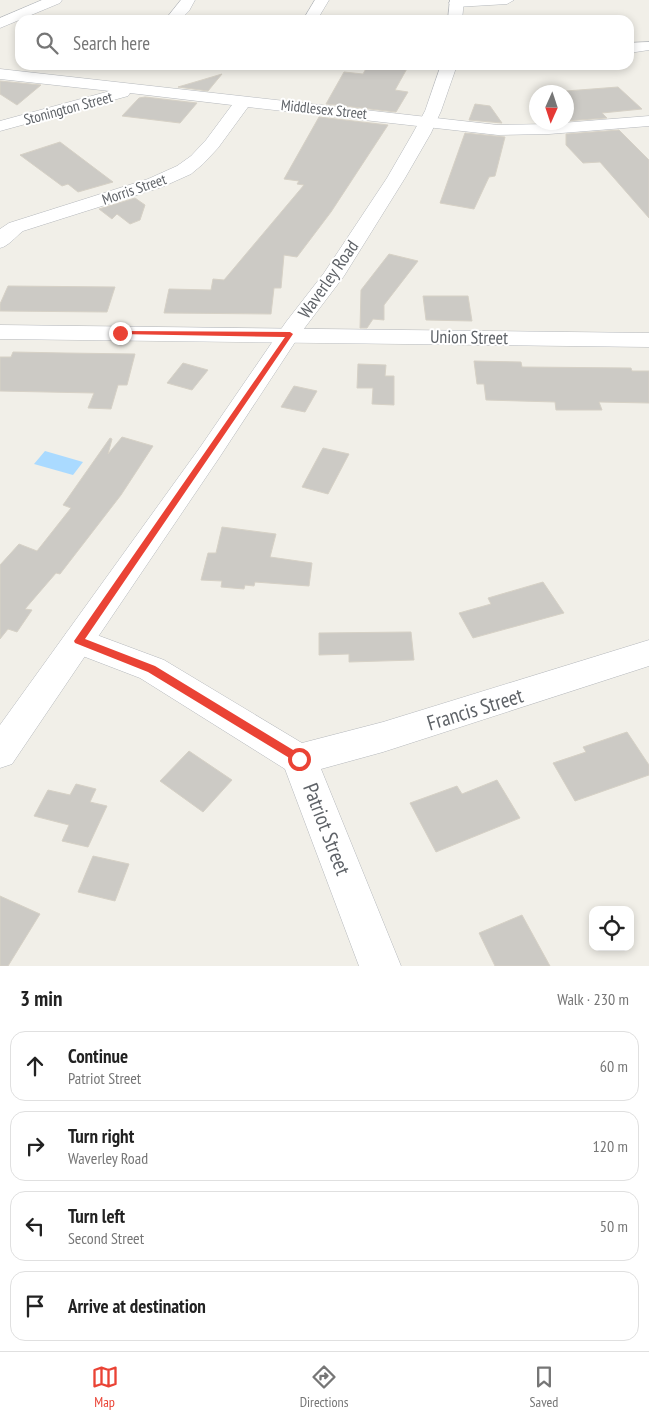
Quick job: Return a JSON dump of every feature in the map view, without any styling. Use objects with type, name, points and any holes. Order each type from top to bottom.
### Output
[{"type":"street","points":[[17,15],[55,0]]},
{"type":"street","points":[[177,15],[184,8],[188,0]]},
{"type":"street","points":[[313,15],[322,0]]},
{"type":"street","points":[[455,15],[456,1],[506,0]]},
{"type":"street","points":[[0,24],[15,16]]},
{"type":"street","points":[[634,48],[649,46]]},
{"type":"street","name":"Waverley Road","points":[[0,753],[290,334],[338,269],[396,178],[428,121],[447,70]]},
{"type":"street","points":[[107,86],[120,72]]},
{"type":"street","name":"Middlesex Street","points":[[0,74],[514,130],[571,128],[649,121]]},
{"type":"street","name":"Stonington Street","points":[[0,126],[135,89]]},
{"type":"street","name":"Morris Street","points":[[0,242],[6,234],[16,227],[155,184],[184,170],[197,160],[212,144],[244,101]]},
{"type":"street","name":"Union Street","points":[[0,332],[290,334],[649,340]]},
{"type":"street","points":[[78,641],[152,669],[299,759]]},
{"type":"street","name":"Francis Street","points":[[299,759],[383,737],[649,653]]},
{"type":"street","name":"Patriot Street","points":[[299,759],[380,966]]},
{"type":"water","points":[[45,451],[83,462],[73,475],[34,464]]},
{"type":"building","points":[[365,70],[406,70],[395,90],[408,92],[396,112],[326,104],[344,72],[363,74]]},
{"type":"building","points":[[222,74],[208,91],[178,87]]},
{"type":"building","points":[[0,81],[41,85],[17,105],[0,94]]},
{"type":"building","points":[[618,87],[642,109],[602,113],[607,118],[574,120],[574,90]]},
{"type":"building","points":[[145,97],[197,103],[180,123],[122,116],[139,98]]},
{"type":"building","points":[[475,104],[490,106],[502,123],[469,120]]},
{"type":"building","points":[[319,117],[388,125],[331,212],[297,257],[284,255],[281,288],[274,288],[271,314],[164,313],[169,289],[211,290],[213,279],[224,280],[304,185],[297,184],[299,181],[284,179]]},
{"type":"building","points":[[619,130],[649,160],[649,218],[600,162],[583,163],[566,145],[566,134]]},
{"type":"building","points":[[465,133],[505,137],[495,176],[489,177],[474,209],[440,203]]},
{"type":"building","points":[[60,142],[113,182],[78,192],[68,184],[62,186],[20,155]]},
{"type":"building","points":[[135,198],[145,205],[140,220],[130,224],[117,214],[112,219],[99,209]]},
{"type":"building","points":[[389,254],[418,261],[384,305],[384,320],[373,319],[367,328],[360,328],[361,290]]},
{"type":"building","points":[[8,286],[115,287],[107,312],[0,311],[0,304]]},
{"type":"building","points":[[423,296],[468,296],[472,321],[426,320]]},
{"type":"building","points":[[13,352],[135,354],[127,385],[118,385],[111,409],[88,408],[94,393],[0,391],[0,357],[11,357]]},
{"type":"building","points":[[474,361],[521,362],[522,367],[631,368],[632,371],[649,371],[649,403],[599,402],[602,410],[556,410],[555,402],[486,400],[484,384],[477,384]]},
{"type":"building","points":[[183,363],[208,370],[192,390],[167,383]]},
{"type":"building","points":[[358,364],[386,365],[385,376],[394,376],[394,405],[372,404],[373,388],[357,388]]},
{"type":"building","points":[[294,386],[317,391],[305,412],[281,407]]},
{"type":"building","points":[[122,437],[153,446],[121,495],[60,574],[56,573],[25,609],[32,610],[17,632],[8,629],[0,639],[0,565],[19,544],[37,551],[71,508],[63,505],[110,438],[112,439],[108,454]]},
{"type":"building","points":[[323,448],[349,454],[328,494],[302,487]]},
{"type":"building","points":[[222,527],[276,534],[270,557],[312,563],[309,586],[255,582],[254,586],[245,585],[244,589],[221,587],[222,581],[201,580],[208,553],[216,553]]},
{"type":"building","points":[[543,582],[564,613],[473,638],[459,613],[491,604],[488,598]]},
{"type":"building","points":[[411,632],[414,660],[349,662],[349,654],[319,655],[319,633]]},
{"type":"building","points":[[627,732],[649,765],[649,775],[575,801],[553,763],[586,752],[583,747]]},
{"type":"building","points":[[189,751],[232,780],[203,812],[160,781]]},
{"type":"building","points":[[497,780],[520,818],[436,852],[410,803],[457,786],[462,794]]},
{"type":"building","points":[[76,784],[96,789],[90,802],[107,806],[88,847],[62,841],[69,825],[34,816],[48,790],[70,795]]},
{"type":"building","points":[[93,856],[129,864],[115,901],[78,892]]},
{"type":"building","points":[[0,896],[40,914],[8,966],[0,966]]},
{"type":"building","points":[[522,915],[550,966],[495,966],[479,933]]},
{"type":"route","points":[[120,333],[290,334],[78,641],[152,669],[299,759]]}]
